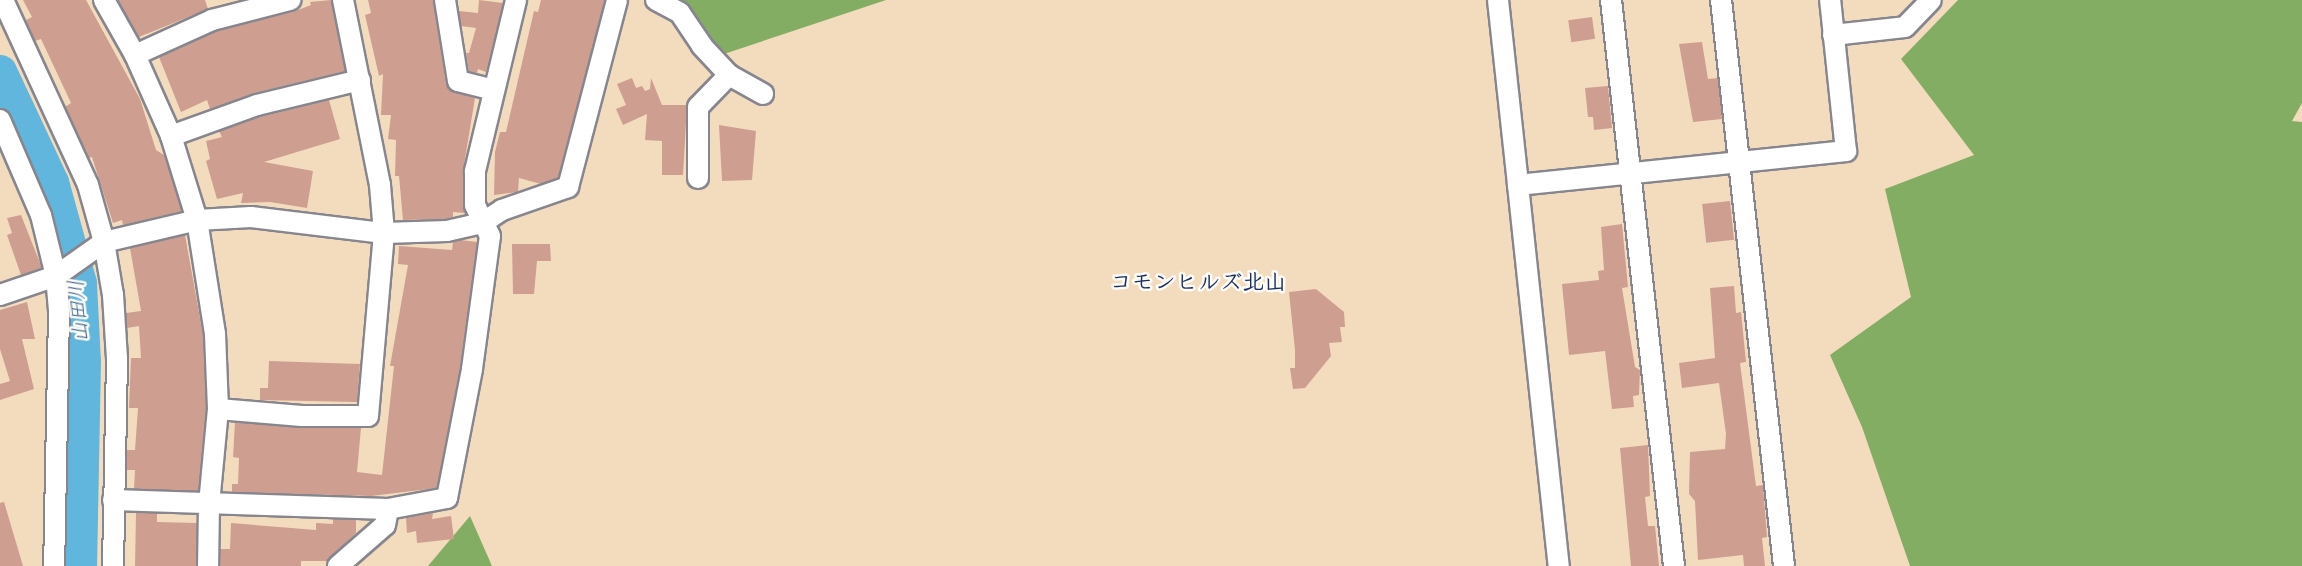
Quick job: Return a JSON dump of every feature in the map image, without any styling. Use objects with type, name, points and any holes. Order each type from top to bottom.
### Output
[{"type":"street","points":[[3,0],[88,185],[99,246],[113,295],[117,358],[113,566]]},
{"type":"street","points":[[104,0],[135,55],[171,135],[197,220],[214,334],[218,410],[209,505],[208,566]]},
{"type":"street","points":[[135,55],[212,20],[290,0]]},
{"type":"street","points":[[218,410],[302,416],[368,416],[384,233],[380,186],[344,0]]},
{"type":"street","points":[[445,0],[458,81],[495,90]]},
{"type":"street","points":[[113,500],[209,505],[388,509],[447,498],[472,369],[490,236],[482,223],[476,205],[475,171],[516,0]]},
{"type":"street","points":[[0,295],[61,272],[99,246],[197,220],[251,217],[384,233],[447,231],[482,223],[502,210],[568,187],[617,0]]},
{"type":"street","points":[[656,0],[680,12],[702,46],[729,75],[763,94]]},
{"type":"street","points":[[1498,0],[1559,566]]},
{"type":"street","points":[[1611,0],[1674,566]]},
{"type":"street","points":[[1721,0],[1784,566]]},
{"type":"street","points":[[1518,185],[1846,151],[1830,0]]},
{"type":"street","points":[[1833,35],[1905,27],[1931,0]]},
{"type":"street","points":[[698,178],[698,107],[729,75]]},
{"type":"street","points":[[171,135],[257,105],[360,80]]},
{"type":"street","points":[[0,120],[41,215],[61,272],[54,566]]},
{"type":"street","points":[[338,566],[385,525],[388,509]]},
{"type":"green space","points":[[681,0],[886,0],[724,54]]},
{"type":"green space","points":[[1958,0],[2302,0],[2302,103],[2292,121],[2302,122],[2302,566],[1910,566],[1862,427],[1830,355],[1911,297],[1885,189],[1974,155],[1901,59]]},
{"type":"green space","points":[[470,516],[492,566],[428,566]]},
{"type":"building","points":[[23,0],[86,0],[140,99],[156,150],[164,155],[182,211],[123,225],[122,220],[113,223],[92,157],[89,158],[65,107],[71,103],[41,39],[35,41],[26,20],[32,17]]},
{"type":"building","points":[[118,0],[205,0],[208,9],[139,37]]},
{"type":"building","points":[[331,0],[345,71],[254,93],[210,109],[207,100],[181,112],[159,57],[216,31],[293,12],[311,5],[310,2]]},
{"type":"building","points":[[368,0],[433,0],[446,84],[454,92],[475,98],[463,171],[465,213],[453,212],[453,217],[445,219],[403,220],[399,176],[395,176],[396,140],[388,139],[391,115],[381,115],[383,74],[379,76],[365,15],[371,13]]},
{"type":"building","points":[[479,0],[503,3],[486,72],[478,69],[477,73],[469,71],[466,53],[469,53],[476,28],[461,26],[459,11],[478,13]]},
{"type":"building","points":[[541,0],[605,0],[558,178],[541,184],[519,178],[518,192],[494,195],[495,152],[500,132],[506,132],[534,11],[538,12]]},
{"type":"building","points":[[1592,17],[1595,39],[1571,42],[1568,20]]},
{"type":"building","points":[[1702,42],[1708,79],[1718,78],[1722,119],[1693,122],[1679,44]]},
{"type":"building","points":[[632,78],[636,88],[642,86],[645,91],[650,89],[651,78],[662,105],[687,105],[683,175],[662,175],[662,141],[645,140],[647,114],[623,125],[616,109],[626,105],[617,84]]},
{"type":"building","points":[[1608,86],[1612,128],[1594,130],[1593,117],[1588,117],[1585,88]]},
{"type":"building","points":[[329,100],[340,139],[264,162],[313,171],[307,208],[270,202],[241,203],[243,193],[217,199],[206,161],[210,159],[206,141],[222,137],[219,131],[260,117]]},
{"type":"building","points":[[719,125],[756,131],[752,180],[722,181]]},
{"type":"building","points":[[1730,201],[1734,240],[1706,243],[1702,204]]},
{"type":"building","points":[[21,215],[42,268],[21,275],[7,235],[12,233],[7,218]]},
{"type":"building","points":[[1622,224],[1628,287],[1622,288],[1635,367],[1640,370],[1639,395],[1633,396],[1634,407],[1612,409],[1605,351],[1569,355],[1562,284],[1599,280],[1598,271],[1604,270],[1601,227]]},
{"type":"building","points":[[185,235],[203,335],[206,409],[198,491],[134,489],[135,470],[127,470],[127,450],[135,450],[138,408],[129,408],[131,358],[141,358],[139,326],[127,328],[126,313],[141,311],[130,248]]},
{"type":"building","points":[[461,240],[477,242],[460,367],[437,488],[371,496],[232,492],[232,484],[238,484],[239,458],[233,457],[235,422],[361,428],[357,472],[382,475],[394,366],[390,366],[408,265],[398,264],[399,246],[452,250],[453,242]]},
{"type":"building","points":[[512,244],[550,244],[551,261],[537,261],[534,294],[513,294]]},
{"type":"building","points":[[1734,286],[1736,313],[1741,312],[1746,362],[1740,363],[1756,486],[1763,485],[1767,537],[1762,538],[1765,566],[1744,566],[1743,555],[1698,560],[1695,501],[1689,494],[1690,452],[1725,449],[1726,434],[1719,383],[1682,388],[1679,363],[1715,358],[1710,288]]},
{"type":"building","points":[[1316,289],[1344,312],[1345,327],[1340,327],[1342,342],[1329,343],[1331,356],[1305,388],[1293,389],[1290,368],[1295,368],[1295,350],[1289,292]]},
{"type":"building","points":[[27,302],[35,339],[22,339],[34,389],[0,400],[0,384],[10,381],[0,349],[0,310]]},
{"type":"building","points":[[269,361],[360,364],[357,402],[260,400],[260,388],[268,388]]},
{"type":"building","points":[[1648,445],[1650,496],[1645,497],[1648,526],[1655,526],[1659,566],[1631,566],[1620,448]]},
{"type":"building","points":[[4,502],[23,566],[0,566],[0,503]]},
{"type":"building","points":[[136,513],[157,513],[157,522],[197,523],[196,566],[135,566]]},
{"type":"building","points":[[433,513],[432,519],[451,516],[454,539],[417,543],[416,531],[407,533],[406,518]]},
{"type":"building","points":[[333,519],[356,520],[356,533],[327,561],[301,561],[301,566],[220,566],[220,549],[230,549],[231,523],[316,530],[316,523],[333,524]]},
{"type":"waterway","name":"山田川","points":[[0,71],[52,182],[80,283],[84,361],[80,566]]},
{"type":"district","name":"コモンヒルズ北山","points":[[1198,284]]}]
